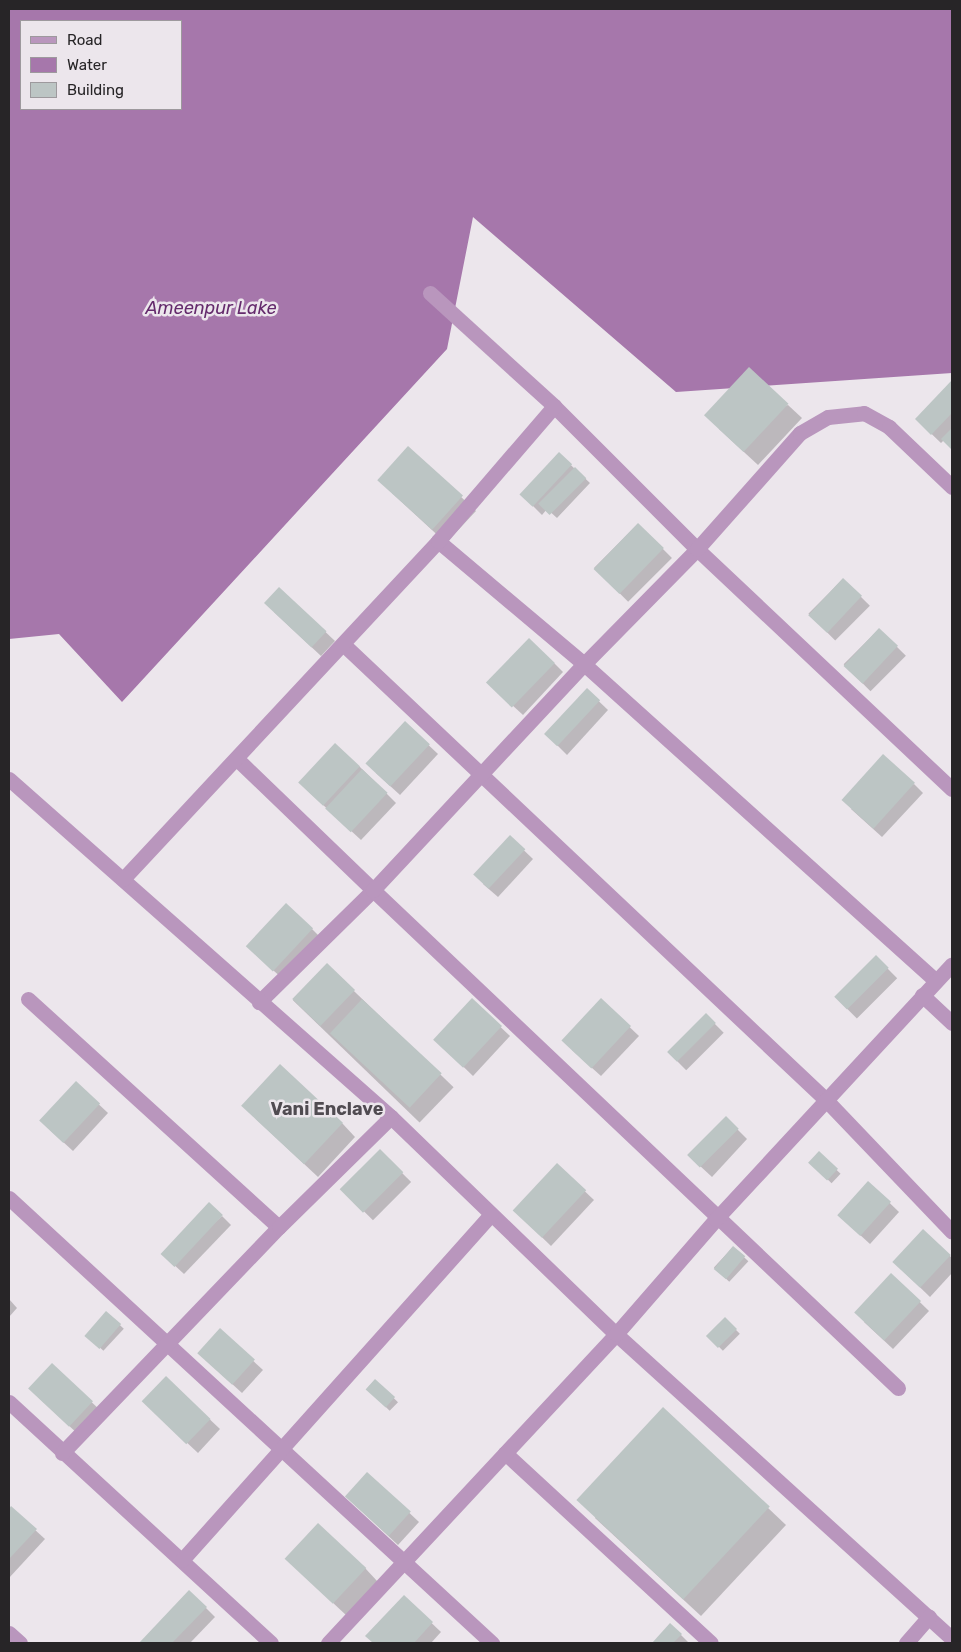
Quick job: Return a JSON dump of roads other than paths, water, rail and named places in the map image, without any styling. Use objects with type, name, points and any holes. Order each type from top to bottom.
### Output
[{"type":"street","points":[[430,293],[554,406],[697,549],[952,790]]},
{"type":"street","points":[[123,879],[237,759],[438,541],[554,406]]},
{"type":"street","points":[[259,1002],[373,890],[584,664],[697,549],[800,433],[828,417],[864,413],[889,427],[952,487]]},
{"type":"street","points":[[438,541],[584,664],[935,980]]},
{"type":"street","points":[[343,644],[826,1100],[952,1232]]},
{"type":"street","points":[[237,759],[716,1219],[898,1388]]},
{"type":"street","points":[[9,779],[391,1117],[616,1334],[952,1639]]},
{"type":"street","points":[[328,1643],[616,1334],[716,1219],[935,980],[952,964]]},
{"type":"street","points":[[922,995],[952,1023]]},
{"type":"street","points":[[28,999],[279,1227]]},
{"type":"street","points":[[62,1453],[279,1227],[391,1117]]},
{"type":"street","points":[[9,1198],[492,1643]]},
{"type":"street","points":[[182,1560],[491,1215]]},
{"type":"street","points":[[9,1402],[62,1453],[182,1560],[271,1643]]},
{"type":"street","points":[[505,1453],[711,1643]]},
{"type":"street","points":[[906,1643],[929,1617]]},
{"type":"street","points":[[9,1632],[20,1643]]},
{"type":"water","name":"Ameenpur Lake","points":[[9,9],[952,9],[952,373],[676,392],[473,217],[447,349],[122,702],[59,634],[9,639]]},
{"type":"district","name":"Vani Enclave","points":[[327,1109]]}]
